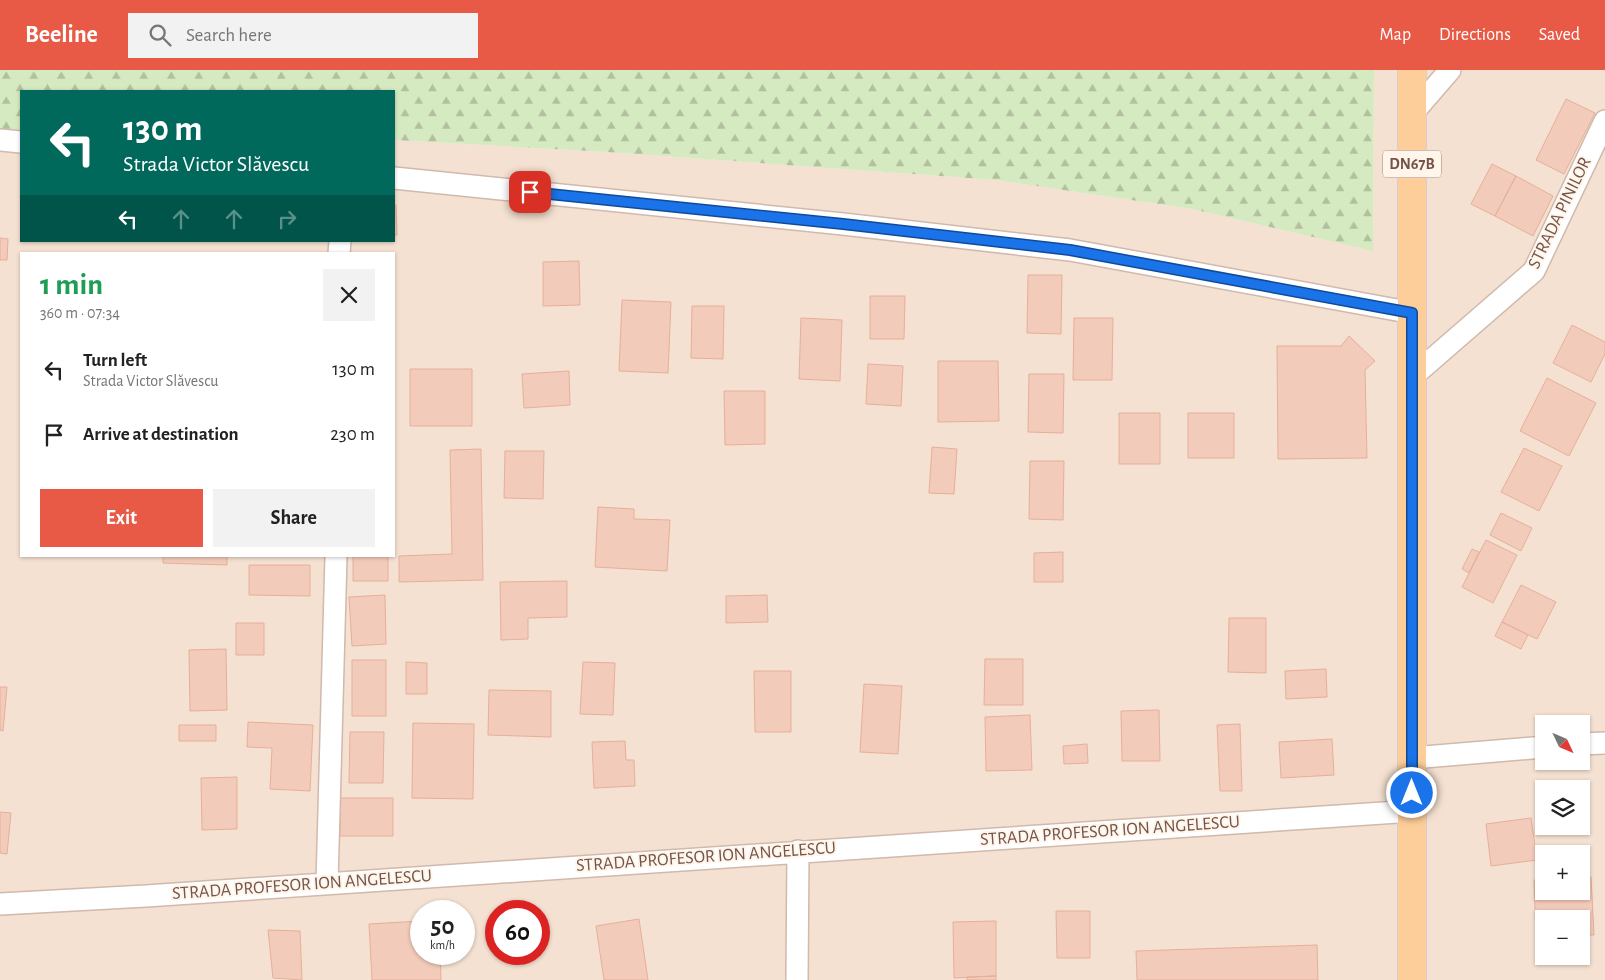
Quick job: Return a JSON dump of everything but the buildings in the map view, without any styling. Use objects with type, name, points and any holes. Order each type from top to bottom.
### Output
[{"type":"main road","name":"DN67B","points":[[1412,70],[1412,980]]},
{"type":"street","points":[[1412,114],[1450,70]]},
{"type":"street","name":"STRADA PINILOR","points":[[1413,376],[1534,271],[1605,121]]},
{"type":"street","points":[[0,140],[20,142]]},
{"type":"street","points":[[395,178],[843,224],[1070,250],[1412,313]]},
{"type":"street","points":[[327,883],[336,557]]},
{"type":"street","points":[[1590,744],[1605,743]]},
{"type":"street","points":[[1412,758],[1535,748]]},
{"type":"street","name":"STRADA PROFESOR ION ANGELESCU","points":[[0,904],[1413,811]]},
{"type":"street","points":[[797,980],[798,851]]},
{"type":"shaded area","points":[[1374,70],[1605,70],[1605,980],[0,980],[0,133],[20,132],[20,242],[395,242],[395,140],[607,152],[996,180],[1192,209],[1373,251]]},
{"type":"green space","points":[[0,70],[1374,70],[1373,251],[1192,209],[996,180],[607,152],[395,140],[395,90],[20,90],[20,132],[0,133]]},
{"type":"route","points":[[530,192],[843,224],[1070,250],[1412,313],[1412,793]]}]
